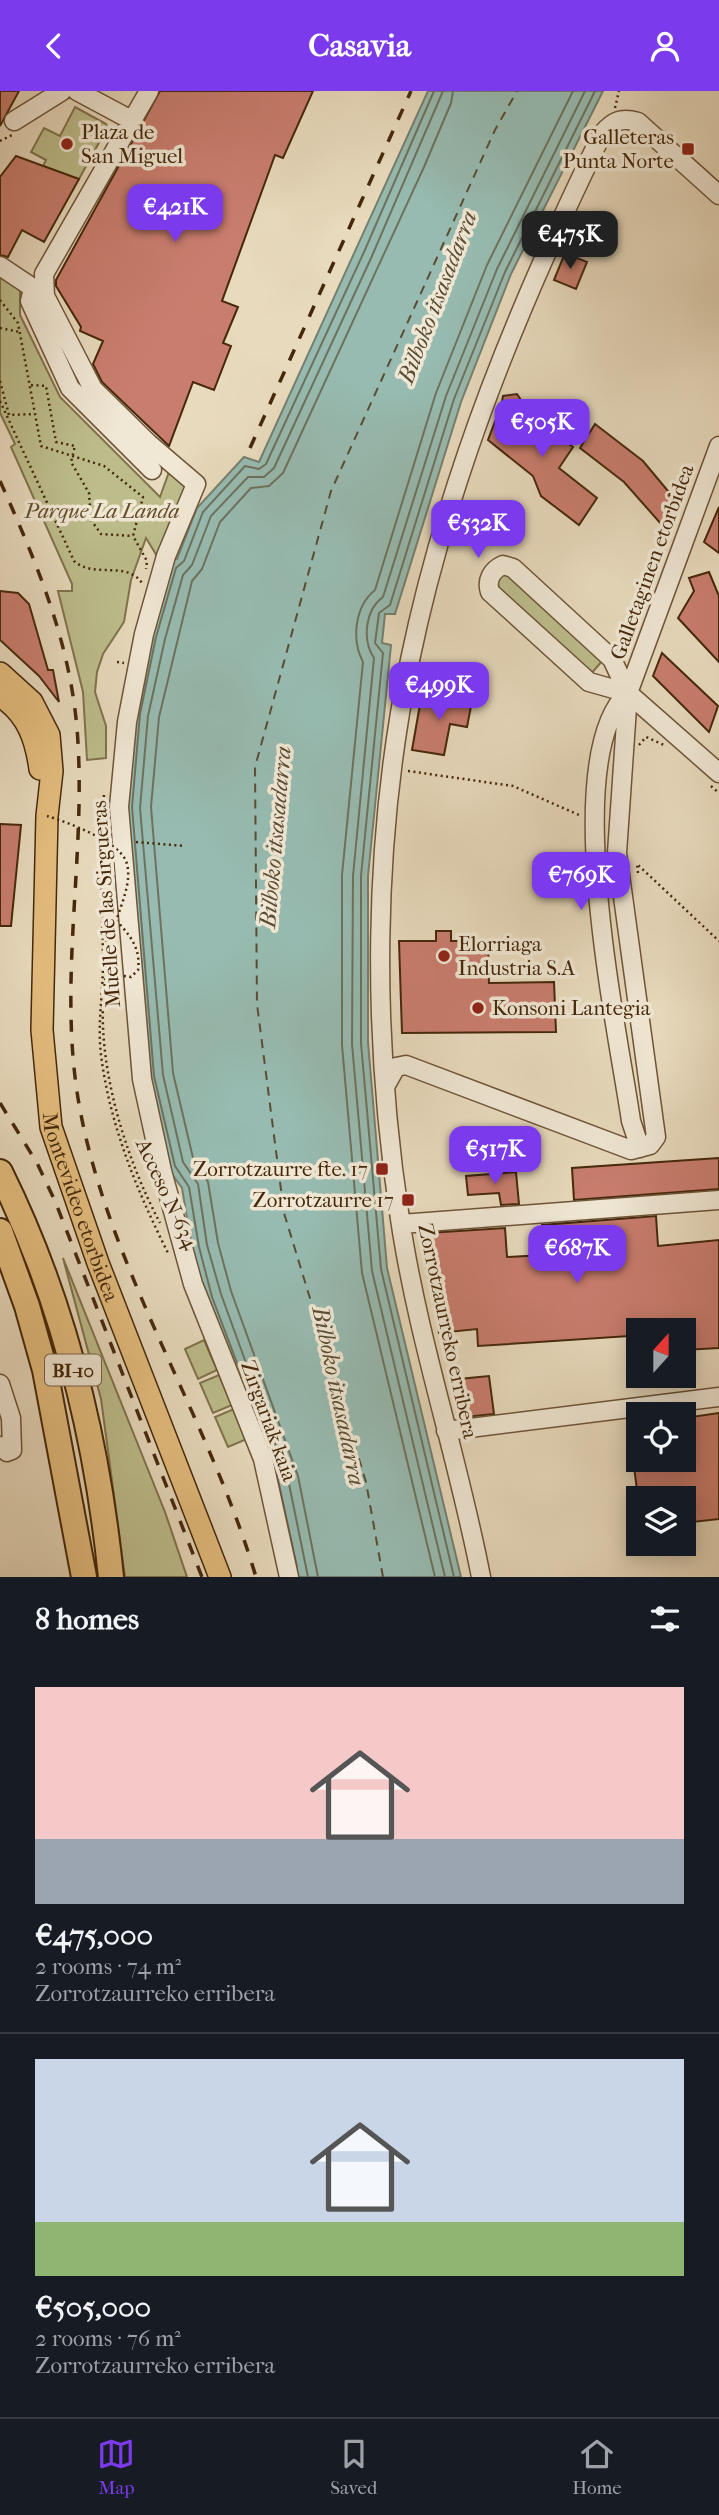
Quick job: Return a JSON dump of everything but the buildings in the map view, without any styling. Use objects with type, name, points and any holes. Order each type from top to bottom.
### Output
[{"type":"highway","name":"BI-10","points":[[0,1172],[25,1222],[71,1364],[89,1438],[111,1577]]},
{"type":"highway","name":"BI-10","points":[[0,1231],[27,1306],[45,1370],[84,1577]]},
{"type":"main road","name":"Montevideo etorbidea","points":[[0,673],[32,702],[49,735],[52,771],[47,816],[42,1030],[51,1128],[98,1263],[220,1577]]},
{"type":"main road","name":"Montevideo etorbidea","points":[[0,696],[23,716],[34,737],[47,816]]},
{"type":"street","points":[[15,125],[62,91]]},
{"type":"street","points":[[77,91],[133,121]]},
{"type":"street","points":[[149,91],[44,274],[39,293],[30,301],[70,388],[152,470]]},
{"type":"street","name":"Zorrotzaurreko erribera","points":[[481,1577],[401,1224],[386,1085],[382,867],[409,662],[421,611],[476,425],[526,296],[602,134],[612,122],[620,119],[638,122],[719,195]]},
{"type":"street","points":[[0,266],[39,293]]},
{"type":"street","name":"Muelle de las Sirgueras","points":[[39,293],[93,389],[148,443],[196,484],[166,556],[144,634],[127,722],[119,807],[142,1079],[162,1171],[193,1285]]},
{"type":"street","name":"Galletaginen etorbidea","points":[[628,693],[614,706],[605,733],[592,820],[601,923],[631,1121],[640,1148],[650,1145],[656,1137],[657,1128],[639,1019],[618,853],[628,693],[719,446]]},
{"type":"street","points":[[628,693],[589,683],[490,592],[490,578],[495,569],[503,565],[513,568],[611,659],[628,693],[715,779]]},
{"type":"street","points":[[384,1051],[401,1066],[415,1067],[631,1150],[640,1148]]},
{"type":"street","points":[[386,1085],[392,1072],[401,1066]]},
{"type":"street","points":[[401,1224],[719,1200]]},
{"type":"street","name":"Zirgariak kaia","points":[[193,1285],[263,1459],[289,1577]]},
{"type":"street","points":[[0,1384],[11,1418],[12,1450],[7,1452],[0,1446]]},
{"type":"street","points":[[446,1431],[719,1397]]},
{"type":"path","points":[[0,136],[15,125]]},
{"type":"path","points":[[0,300],[18,323],[41,446],[104,466],[143,497],[134,536],[147,561],[144,578]]},
{"type":"path","points":[[5,307],[10,303]]},
{"type":"path","points":[[18,323],[23,321]]},
{"type":"path","points":[[0,328],[20,332]]},
{"type":"path","points":[[0,381],[9,415],[35,414]]},
{"type":"path","points":[[30,384],[46,386],[56,442],[75,446],[72,456],[73,469],[89,493],[91,520],[102,534],[134,536]]},
{"type":"path","points":[[0,401],[74,561],[92,570],[128,571],[135,574],[144,587]]},
{"type":"path","points":[[117,662],[124,664]]},
{"type":"path","points":[[639,746],[646,737],[652,737],[667,747]]},
{"type":"path","points":[[394,769],[513,786],[592,820]]},
{"type":"path","points":[[715,779],[719,793]]},
{"type":"path","name":"Acceso N-634","points":[[47,816],[98,837],[115,848],[126,861],[127,887],[117,920],[113,931],[108,946],[108,965],[116,975],[131,977],[138,969],[138,947],[127,932],[118,922],[109,912],[105,907],[107,970],[103,991],[114,1097],[127,1147],[170,1241]]},
{"type":"path","points":[[122,841],[185,846]]},
{"type":"path","points":[[632,862],[635,873],[637,864],[719,941]]},
{"type":"green space","name":"Plaza de San Miguel","points":[[75,107],[106,124],[107,128],[79,179],[43,166],[46,160],[31,152],[44,128],[60,136]]},
{"type":"green space","name":"Parque La Landa","points":[[0,276],[20,289],[20,315],[60,397],[160,497],[169,472],[192,484],[160,561],[146,538],[131,580],[124,622],[103,654],[97,672],[95,692],[106,726],[106,758],[87,760],[83,692],[58,591],[72,591],[72,584],[11,447],[15,444],[0,413]]},
{"type":"green space","points":[[505,572],[603,660],[590,675],[499,589],[497,577]]},
{"type":"green space","points":[[63,1258],[165,1512],[187,1577],[125,1577],[101,1399]]},
{"type":"green space","points":[[204,1340],[217,1370],[198,1379],[185,1349]]},
{"type":"green space","points":[[219,1375],[232,1405],[213,1413],[200,1383]]},
{"type":"green space","points":[[234,1409],[247,1439],[228,1447],[215,1417]]},
{"type":"water","name":"Bilboko itsasadarra","points":[[428,91],[603,91],[511,274],[461,402],[395,614],[385,614],[382,643],[391,645],[368,876],[368,1042],[387,1268],[461,1577],[292,1577],[206,1299],[192,1248],[182,1188],[168,1169],[147,1077],[125,807],[133,714],[172,558],[177,559],[197,508],[244,457],[259,462]]},
{"type":"ferry route","points":[[383,1577],[366,1482],[284,1213],[257,1004],[255,767],[331,491],[495,130],[517,91]]},
{"type":"railway","points":[[250,448],[411,91]]},
{"type":"railway","points":[[0,481],[28,544],[51,608],[69,674],[75,708],[79,788],[71,1014],[79,1104],[93,1165],[135,1284],[213,1459],[256,1577]]},
{"type":"railway","points":[[0,1103],[37,1163],[55,1201],[202,1577]]},
{"type":"place","name":"Plaza de San Miguel","points":[[67,144]]},
{"type":"place","name":"Galleteras Punta Norte","points":[[688,149]]},
{"type":"place","name":"Elorriaga Industria S.A","points":[[444,956]]},
{"type":"place","name":"Konsoni Lantegia","points":[[478,1008]]},
{"type":"place","name":"Zorrotzaurre fte. 17","points":[[382,1169]]},
{"type":"place","name":"Zorrotzaurre 17","points":[[408,1200]]}]
